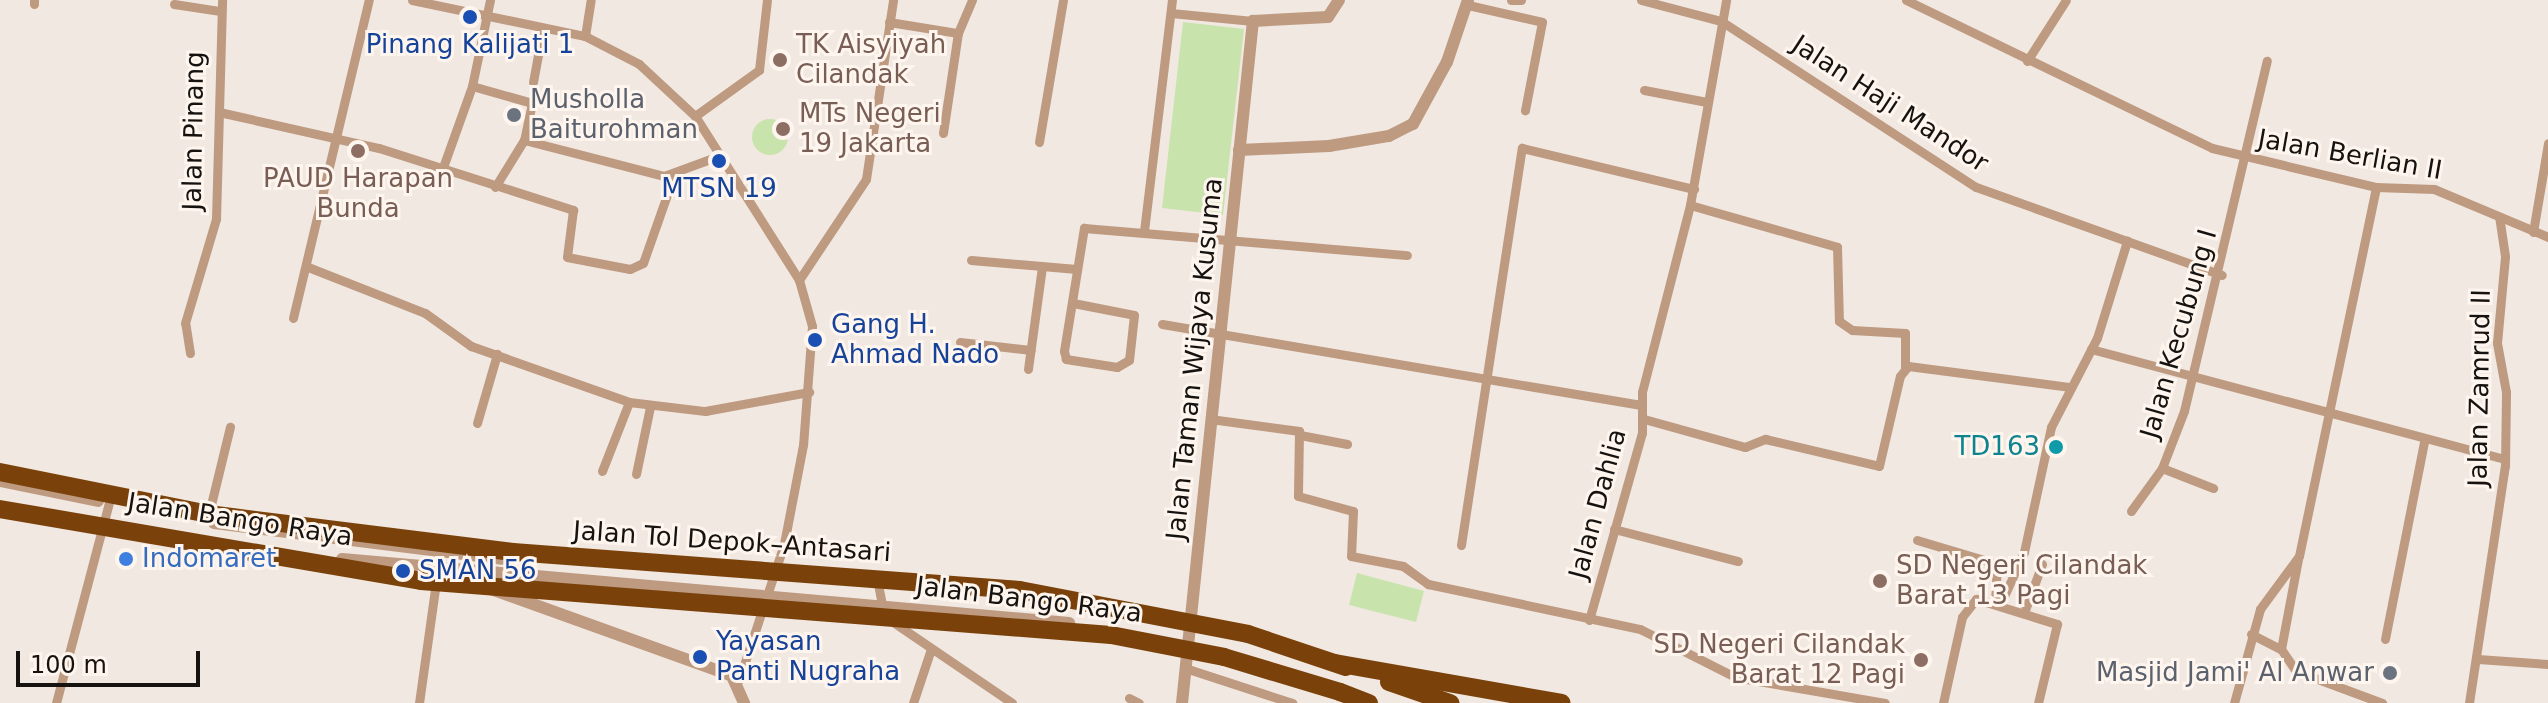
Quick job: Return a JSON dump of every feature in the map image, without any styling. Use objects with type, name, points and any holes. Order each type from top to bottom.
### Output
[{"type":"highway","name":"Jalan Tol Depok–Antasari","points":[[0,472],[255,520],[513,552],[1020,590],[1248,634],[1450,703]]},
{"type":"highway","points":[[0,509],[421,581],[1111,635],[1224,657],[1369,703]]},
{"type":"highway","points":[[1335,663],[1561,703]]},
{"type":"street","points":[[293,318],[308,267],[369,0]]},
{"type":"street","points":[[412,0],[585,36],[639,64],[695,116],[799,280],[812,326],[809,392],[775,577],[739,680],[744,703]]},
{"type":"street","points":[[442,170],[472,86],[490,0]]},
{"type":"street","points":[[585,36],[591,0]]},
{"type":"street","points":[[695,116],[759,70],[767,0]]},
{"type":"street","points":[[799,280],[866,179],[893,0]]},
{"type":"street","points":[[943,133],[958,33],[972,0]]},
{"type":"street","points":[[1039,142],[1063,0]]},
{"type":"street","points":[[1144,231],[1172,0]]},
{"type":"street","points":[[1171,13],[1253,21],[1328,17],[1339,0]]},
{"type":"street","points":[[1511,0],[1521,0]]},
{"type":"street","name":"Jalan Haji Mandor","points":[[1641,0],[1721,21],[1948,173],[2222,275]]},
{"type":"street","name":"Jalan Dahlia","points":[[1726,0],[1694,189],[1641,405],[1644,419],[1589,620],[1651,632],[1735,677],[1885,703]]},
{"type":"street","name":"Jalan Berlian II","points":[[1906,0],[2027,61],[2247,159],[2376,187],[2434,189],[2548,237]]},
{"type":"street","points":[[2027,61],[2066,0]]},
{"type":"street","points":[[1239,150],[1329,146],[1389,136],[1413,124],[1468,3],[1542,22],[1525,110]]},
{"type":"street","points":[[174,4],[221,6]]},
{"type":"street","name":"Jalan Pinang","points":[[190,353],[185,323],[216,219],[221,6]]},
{"type":"street","name":"Jalan Taman Wijaya Kusuma","points":[[1182,703],[1253,21]]},
{"type":"street","points":[[889,22],[958,33]]},
{"type":"street","points":[[533,82],[543,28]]},
{"type":"street","name":"Jalan Kecubung I","points":[[2131,511],[2162,468],[2195,373],[2222,275],[2267,61]]},
{"type":"street","points":[[472,86],[532,103],[524,140],[495,187]]},
{"type":"street","points":[[1644,90],[1707,102]]},
{"type":"street","points":[[219,112],[339,137],[575,212],[567,257],[630,269],[643,263],[674,175]]},
{"type":"street","points":[[524,140],[674,175],[721,155]]},
{"type":"street","points":[[2533,232],[2548,143]]},
{"type":"street","points":[[1461,545],[1491,376],[1522,148],[1694,189]]},
{"type":"street","points":[[2281,649],[2376,187]]},
{"type":"street","points":[[1644,419],[1745,447],[1761,439],[1801,445],[1818,456],[1882,463],[1905,368],[1905,333],[1852,330],[1839,321],[1837,247],[1690,205]]},
{"type":"street","name":"Jalan Zamrud II","points":[[2469,703],[2478,659],[2501,458],[2499,216]]},
{"type":"street","points":[[1073,303],[1134,315],[1129,360],[1117,367],[1066,359],[1077,269],[1084,228],[1407,255]]},
{"type":"street","points":[[1998,602],[2024,552],[2051,427],[2091,349],[2127,241]]},
{"type":"street","points":[[971,260],[1077,269]]},
{"type":"street","points":[[308,267],[425,313],[471,346],[629,402],[650,407],[746,408],[809,392]]},
{"type":"street","points":[[1028,369],[1042,267]]},
{"type":"street","points":[[1162,324],[1491,376],[1641,405]]},
{"type":"street","points":[[960,342],[1031,350]]},
{"type":"street","points":[[2091,349],[2195,373],[2424,442],[2501,458]]},
{"type":"street","points":[[477,423],[497,354]]},
{"type":"street","points":[[1905,368],[2069,387]]},
{"type":"street","points":[[602,471],[629,402]]},
{"type":"street","points":[[636,474],[650,407]]},
{"type":"street","points":[[1210,419],[1347,444]]},
{"type":"street","points":[[208,522],[230,427]]},
{"type":"street","points":[[1300,435],[1298,496],[1353,511],[1351,556],[1403,566],[1428,584],[1589,620]]},
{"type":"street","points":[[2385,639],[2424,442]]},
{"type":"street","points":[[2162,468],[2213,488]]},
{"type":"street","name":"Jalan Bango Raya","points":[[0,481],[208,522],[440,553],[542,563],[878,584],[1189,624]]},
{"type":"street","name":"Jalan Bango Raya","points":[[0,500],[104,520],[439,571],[881,604],[1187,644]]},
{"type":"street","points":[[56,703],[109,503]]},
{"type":"street","points":[[1614,529],[1738,561]]},
{"type":"street","points":[[1917,540],[2000,566],[1998,602]]},
{"type":"street","points":[[419,703],[440,553]]},
{"type":"street","points":[[458,555],[496,594],[739,680]]},
{"type":"street","points":[[2234,703],[2251,634],[2271,588],[2299,556]]},
{"type":"street","points":[[532,608],[525,596],[529,580],[542,563]]},
{"type":"street","points":[[2025,610],[2042,564]]},
{"type":"street","points":[[878,584],[881,604],[930,652],[1012,703]]},
{"type":"street","points":[[1943,703],[1966,607],[1976,599],[2025,610],[2058,628],[2038,703]]},
{"type":"street","points":[[2251,634],[2281,649],[2296,671],[2382,703]]},
{"type":"street","points":[[913,703],[930,652]]},
{"type":"street","points":[[2478,659],[2548,664]]},
{"type":"street","points":[[1185,668],[1292,703]]},
{"type":"street","points":[[1129,698],[1139,703]]},
{"type":"green space","points":[[1183,22],[1244,29],[1223,215],[1162,208]]},
{"type":"green space","points":[[770,119],[783,124],[788,137],[783,150],[770,155],[757,150],[752,137],[757,124]]},
{"type":"green space","points":[[1357,573],[1424,591],[1416,622],[1349,605]]},
{"type":"place","name":"Pinang Kalijati 1","points":[[470,17]]},
{"type":"place","name":"TK Aisyiyah Cilandak","points":[[780,60]]},
{"type":"place","name":"Musholla Baiturohman","points":[[514,115]]},
{"type":"place","name":"MTs Negeri 19 Jakarta","points":[[783,129]]},
{"type":"place","name":"PAUD Harapan Bunda","points":[[358,151]]},
{"type":"place","name":"MTSN 19","points":[[719,161]]},
{"type":"place","name":"Gang H. Ahmad Nado","points":[[815,340]]},
{"type":"place","name":"TD163","points":[[2056,447]]},
{"type":"place","name":"Indomaret","points":[[126,559]]},
{"type":"place","name":"SMAN 56","points":[[403,571]]},
{"type":"place","name":"SD Negeri Cilandak Barat 13 Pagi","points":[[1880,581]]},
{"type":"place","name":"Yayasan Panti Nugraha","points":[[700,657]]},
{"type":"place","name":"SD Negeri Cilandak Barat 12 Pagi","points":[[1921,660]]},
{"type":"place","name":"Masjid Jami' Al Anwar","points":[[2390,673]]}]
